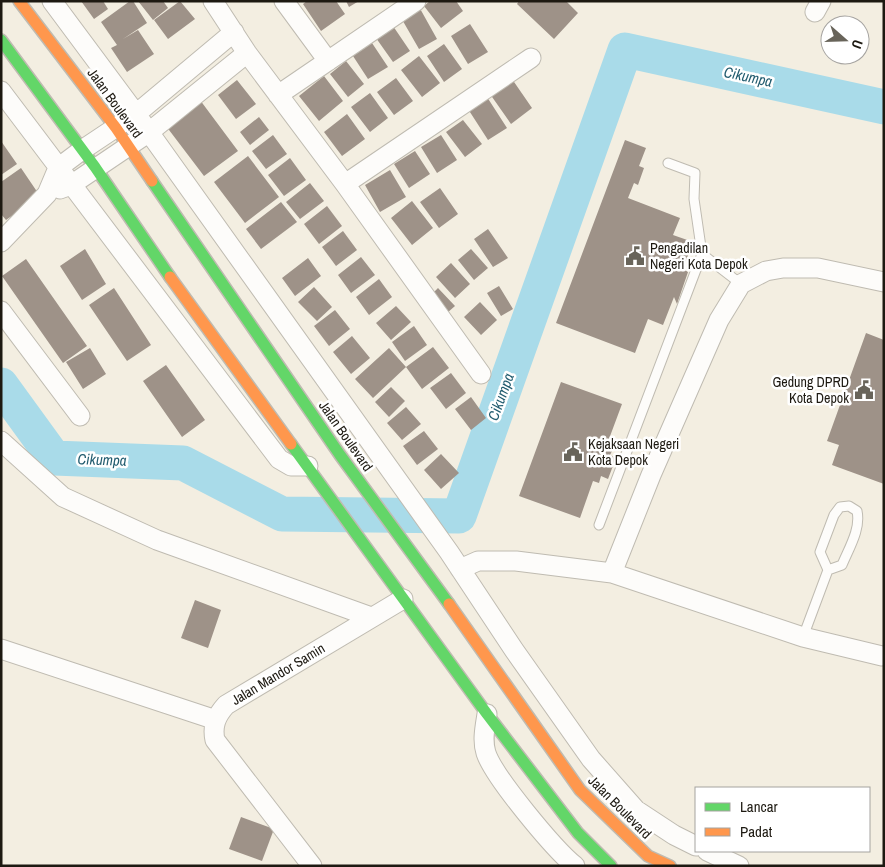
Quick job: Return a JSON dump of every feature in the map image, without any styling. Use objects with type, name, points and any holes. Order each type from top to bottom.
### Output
[{"type":"main road","name":"Jalan Boulevard","points":[[19,1],[116,128],[340,455],[438,588],[580,790],[648,856],[670,866]]},
{"type":"main road","points":[[1,40],[95,167],[149,248],[318,469],[403,599],[578,833],[611,866]]},
{"type":"main road","points":[[318,469],[340,455]]},
{"type":"street","points":[[52,1],[136,114],[460,569],[514,650],[591,759],[636,810],[674,835],[695,846]]},
{"type":"street","points":[[284,1],[328,61]]},
{"type":"street","points":[[278,95],[416,1]]},
{"type":"street","points":[[219,3],[247,53],[346,184],[481,374]]},
{"type":"street","points":[[1,242],[47,194],[58,168],[136,114],[234,32]]},
{"type":"street","points":[[47,194],[71,185],[148,133],[247,53]]},
{"type":"street","points":[[346,184],[531,58]]},
{"type":"street","points":[[182,75],[197,93]]},
{"type":"street","points":[[1,91],[279,459],[292,466],[318,469]]},
{"type":"street","points":[[612,573],[651,475],[715,328],[741,284],[766,270],[783,268],[818,268],[884,282]]},
{"type":"street","points":[[1,310],[80,416]]},
{"type":"street","points":[[1,441],[63,497],[158,540],[371,617]]},
{"type":"street","points":[[460,569],[478,561],[516,561],[612,573],[803,637],[883,654]]},
{"type":"street","name":"Jalan Mandor Samin","points":[[216,720],[226,705],[403,599]]},
{"type":"street","points":[[1,649],[216,720],[213,730],[215,740],[312,866]]},
{"type":"street","points":[[488,714],[484,730],[485,751],[493,768],[535,822],[575,866]]},
{"type":"street","points":[[709,852],[739,866]]},
{"type":"lane","points":[[599,525],[702,254],[694,199],[695,173],[668,163]]},
{"type":"lane","points":[[702,254],[741,284]]},
{"type":"lane","points":[[803,637],[828,570],[820,552],[834,515],[840,507],[849,506],[857,511],[859,521],[842,565],[828,570]]},
{"type":"building","points":[[81,1],[103,1],[108,9],[94,19]]},
{"type":"building","points":[[130,1],[133,1],[147,23],[123,39],[138,30],[154,54],[127,72],[111,48],[117,45],[101,22]]},
{"type":"building","points":[[138,1],[163,1],[168,8],[153,20]]},
{"type":"building","points":[[180,1],[195,19],[168,39],[154,20]]},
{"type":"building","points":[[307,1],[336,1],[345,14],[321,31],[303,4]]},
{"type":"building","points":[[346,1],[359,1],[349,7]]},
{"type":"building","points":[[430,1],[456,1],[463,11],[441,28],[424,6]]},
{"type":"building","points":[[519,1],[566,1],[578,13],[554,39],[517,4]]},
{"type":"building","points":[[418,5],[437,39],[419,49],[400,16]]},
{"type":"building","points":[[470,24],[488,52],[468,64],[451,36]]},
{"type":"building","points":[[393,26],[410,51],[393,62],[376,38]]},
{"type":"building","points":[[372,43],[388,67],[368,79],[353,56]]},
{"type":"building","points":[[444,44],[462,69],[444,82],[427,56]]},
{"type":"building","points":[[419,56],[440,83],[422,97],[401,70]]},
{"type":"building","points":[[346,61],[364,84],[348,97],[330,74]]},
{"type":"building","points":[[324,76],[343,101],[319,121],[299,96]]},
{"type":"building","points":[[396,78],[413,101],[394,115],[377,92]]},
{"type":"building","points":[[512,79],[532,108],[511,124],[490,94]]},
{"type":"building","points":[[237,80],[256,104],[236,119],[218,95]]},
{"type":"building","points":[[370,93],[388,118],[370,132],[351,107]]},
{"type":"building","points":[[487,97],[507,128],[488,140],[468,109]]},
{"type":"building","points":[[200,100],[238,151],[204,176],[166,126]]},
{"type":"building","points":[[347,114],[365,139],[342,156],[324,132]]},
{"type":"building","points":[[259,117],[269,130],[250,145],[240,132]]},
{"type":"building","points":[[463,120],[482,144],[465,157],[446,132]]},
{"type":"building","points":[[273,135],[287,154],[266,169],[252,151]]},
{"type":"building","points":[[441,135],[457,160],[437,173],[421,147]]},
{"type":"building","name":"Pengadilan Negeri Kota Depok","points":[[625,140],[646,148],[639,166],[644,168],[638,185],[634,183],[628,198],[680,218],[673,235],[693,242],[683,269],[688,272],[677,304],[674,297],[663,325],[648,319],[635,353],[556,323]]},
{"type":"building","points":[[1,141],[17,164],[1,175]]},
{"type":"building","points":[[415,151],[430,174],[409,188],[394,164]]},
{"type":"building","points":[[248,156],[279,197],[245,223],[214,182]]},
{"type":"building","points":[[290,158],[306,180],[284,196],[268,175]]},
{"type":"building","points":[[21,168],[40,196],[6,220],[1,214],[1,182]]},
{"type":"building","points":[[390,170],[406,197],[380,212],[365,185]]},
{"type":"building","points":[[310,183],[324,201],[300,219],[286,202]]},
{"type":"building","points":[[440,188],[458,214],[439,228],[420,202]]},
{"type":"building","points":[[412,201],[433,228],[412,245],[391,218]]},
{"type":"building","points":[[281,202],[297,222],[261,249],[246,229]]},
{"type":"building","points":[[327,206],[342,226],[319,244],[304,224]]},
{"type":"building","points":[[488,229],[508,258],[493,267],[474,239]]},
{"type":"building","points":[[343,231],[357,250],[336,266],[322,247]]},
{"type":"building","points":[[85,249],[106,284],[82,300],[60,266]]},
{"type":"building","points":[[471,249],[488,268],[474,280],[458,260]]},
{"type":"building","points":[[361,257],[375,275],[351,293],[338,275]]},
{"type":"building","points":[[308,258],[321,276],[295,296],[282,278]]},
{"type":"building","points":[[26,259],[87,346],[63,363],[2,276]]},
{"type":"building","points":[[451,263],[470,284],[455,298],[436,277]]},
{"type":"building","points":[[379,279],[392,297],[369,315],[356,297]]},
{"type":"building","points":[[499,286],[513,309],[501,316],[487,293]]},
{"type":"building","points":[[314,287],[332,307],[317,321],[298,302]]},
{"type":"building","points":[[114,288],[151,345],[127,361],[89,305]]},
{"type":"building","points":[[438,288],[455,306],[447,313],[431,295]]},
{"type":"building","points":[[480,302],[497,320],[481,335],[464,317]]},
{"type":"building","points":[[396,306],[411,322],[391,340],[376,323]]},
{"type":"building","points":[[335,310],[350,329],[329,346],[314,326]]},
{"type":"building","points":[[414,326],[427,345],[405,361],[392,342]]},
{"type":"building","name":"Gedung DPRD Kota Depok","points":[[866,333],[884,340],[884,484],[832,465],[839,445],[827,441]]},
{"type":"building","points":[[352,336],[370,358],[351,374],[333,352]]},
{"type":"building","points":[[433,347],[449,368],[422,389],[406,367]]},
{"type":"building","points":[[90,348],[106,374],[83,389],[66,362]]},
{"type":"building","points":[[389,348],[406,367],[373,398],[355,379]]},
{"type":"building","points":[[166,365],[205,420],[182,437],[143,381]]},
{"type":"building","points":[[451,373],[466,393],[446,409],[430,388]]},
{"type":"building","name":"Kejaksaan Negeri Kota Depok","points":[[561,382],[622,404],[606,447],[613,449],[610,455],[616,458],[608,479],[601,476],[599,483],[593,481],[580,518],[519,496]]},
{"type":"building","points":[[391,387],[405,401],[389,417],[375,402]]},
{"type":"building","points":[[471,397],[486,418],[471,430],[455,409]]},
{"type":"building","points":[[406,407],[421,424],[402,440],[387,423]]},
{"type":"building","points":[[424,431],[438,449],[417,465],[403,446]]},
{"type":"building","points":[[441,454],[459,473],[441,489],[424,470]]},
{"type":"building","points":[[195,600],[221,610],[208,648],[181,638]]},
{"type":"building","points":[[241,817],[274,829],[262,861],[229,849]]},
{"type":"waterway","name":"Cikumpa","points":[[1,385],[54,458],[183,463],[282,514],[459,516],[625,50],[884,107]]},
{"type":"traffic: fast","points":[[1,40],[95,167],[170,277]]},
{"type":"traffic: fast","points":[[152,181],[340,455],[449,604]]},
{"type":"traffic: fast","points":[[291,444],[487,714],[578,833],[611,866]]},
{"type":"traffic: slow","points":[[19,1],[116,128],[152,181]]},
{"type":"traffic: slow","points":[[170,277],[291,444]]},
{"type":"traffic: slow","points":[[449,604],[580,790],[648,856],[670,866]]},
{"type":"place","name":"Pengadilan Negeri Kota Depok","points":[[635,256]]},
{"type":"place","name":"Gedung DPRD Kota Depok","points":[[864,390]]},
{"type":"place","name":"Kejaksaan Negeri Kota Depok","points":[[573,452]]}]
